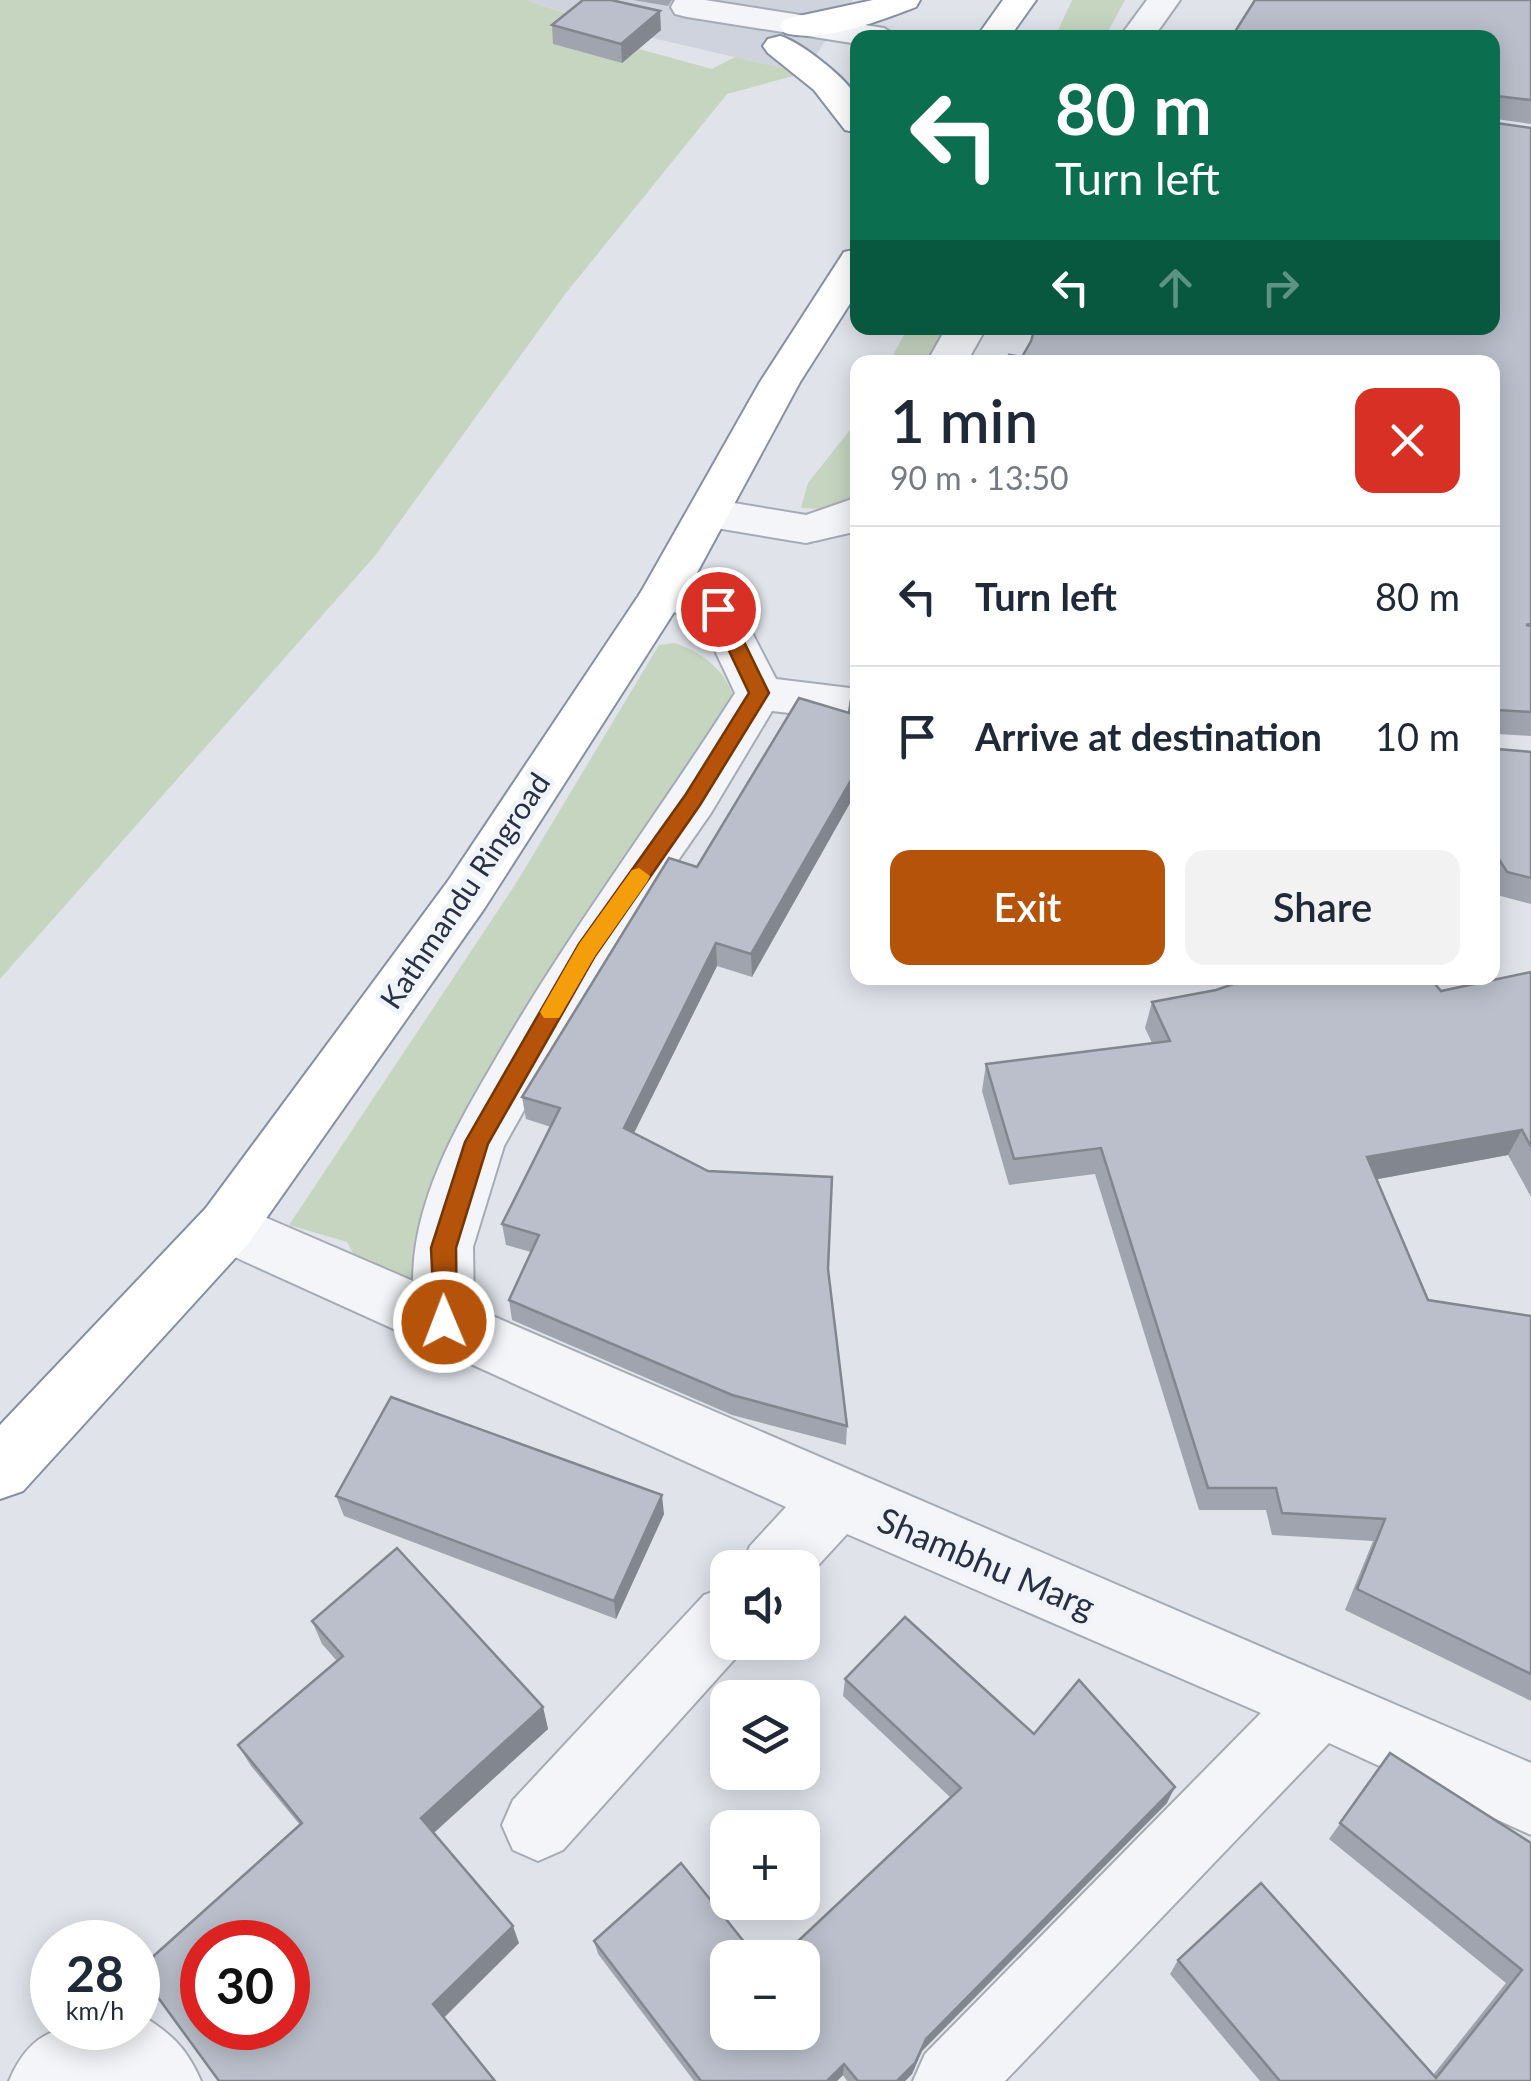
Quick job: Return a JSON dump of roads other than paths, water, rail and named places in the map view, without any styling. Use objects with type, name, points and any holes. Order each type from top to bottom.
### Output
[{"type":"highway","points":[[850,112],[788,36],[904,0]]},
{"type":"highway","points":[[998,30],[1020,0]]},
{"type":"highway","name":"Kathmandu Ringroad","points":[[0,1470],[227,1226],[466,896],[662,595],[780,382],[850,273]]},
{"type":"street","points":[[1140,30],[1164,0]]},
{"type":"street","points":[[677,16],[788,36],[850,56]]},
{"type":"street","points":[[788,36],[850,37]]},
{"type":"street","points":[[710,513],[758,525],[816,529],[842,524],[850,518]]},
{"type":"street","points":[[662,595],[718,609],[759,693]]},
{"type":"street","points":[[759,693],[850,703]]},
{"type":"street","points":[[444,1322],[444,1248],[476,1142],[587,950],[693,800],[759,693]]},
{"type":"street","name":"Shambhu Marg","points":[[227,1226],[836,1498],[1318,1703],[1531,1800]]},
{"type":"street","points":[[790,1550],[836,1498]]},
{"type":"street","points":[[538,1826],[710,1638]]},
{"type":"street","points":[[952,2081],[1318,1703]]},
{"type":"street","points":[[48,2081],[106,2037],[146,2062],[162,2081]]}]
